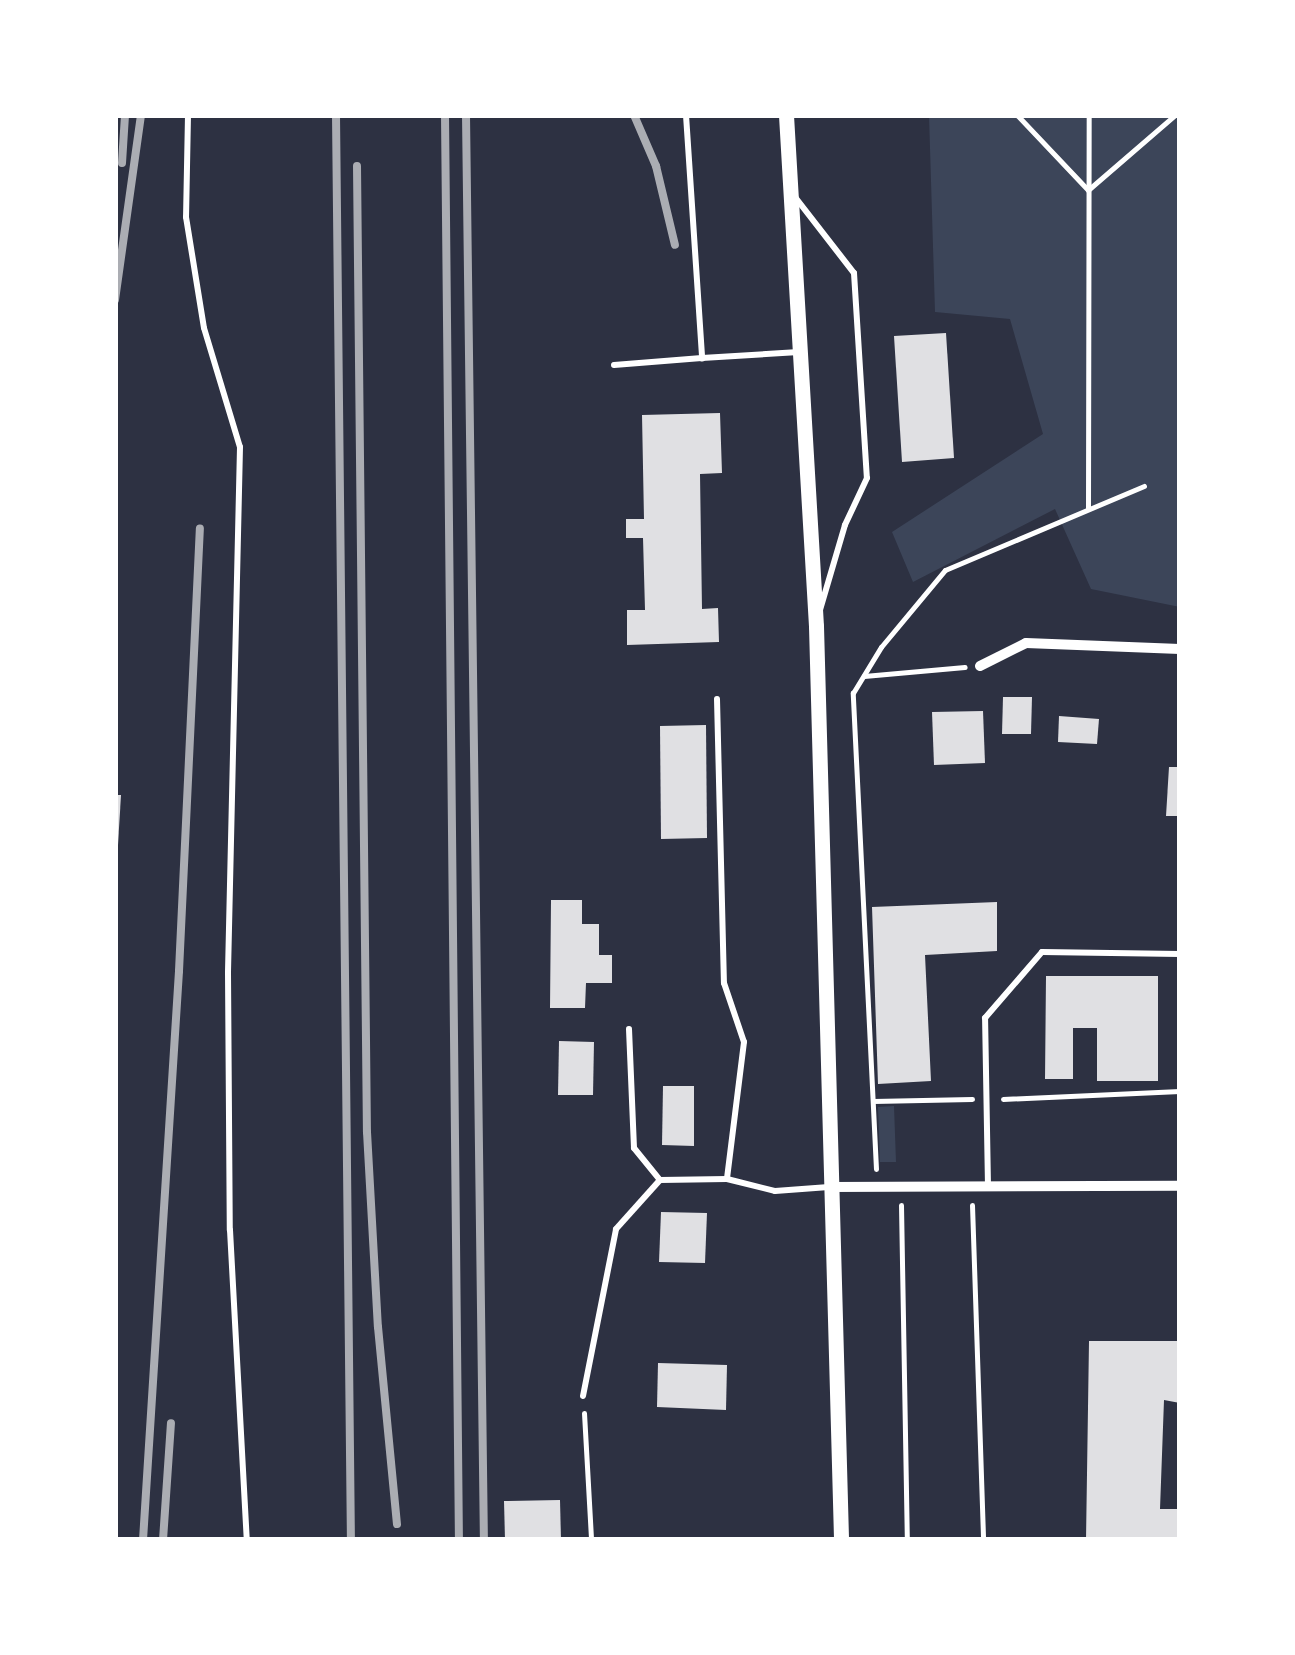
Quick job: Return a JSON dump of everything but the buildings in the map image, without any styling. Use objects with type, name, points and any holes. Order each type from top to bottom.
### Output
[{"type":"main road","points":[[786,115],[816,626],[842,1540]]},
{"type":"street","points":[[980,666],[1026,643],[1180,650]]},
{"type":"street","points":[[830,1187],[1180,1186]]},
{"type":"lane","points":[[188,115],[186,216],[204,328],[240,447],[228,973],[230,1190],[247,1540]]},
{"type":"lane","points":[[686,115],[702,358]]},
{"type":"lane","points":[[790,190],[854,273],[866,460],[867,478],[845,524],[816,626]]},
{"type":"lane","points":[[614,365],[800,352]]},
{"type":"lane","points":[[717,699],[724,983],[744,1042],[727,1179]]},
{"type":"lane","points":[[988,1186],[985,1018],[1042,952],[1180,954]]},
{"type":"lane","points":[[629,1029],[634,1148],[660,1180]]},
{"type":"lane","points":[[583,1396],[616,1229],[660,1180],[727,1179],[775,1191],[830,1187]]},
{"type":"path","points":[[1017,115],[1088,190]]},
{"type":"path","points":[[1088,115],[1088,509]]},
{"type":"path","points":[[1088,190],[1176,115]]},
{"type":"path","points":[[877,1187],[853,693],[945,570],[1144,486]]},
{"type":"path","points":[[864,676],[980,666]]},
{"type":"path","points":[[873,1102],[1180,1092]]},
{"type":"path","points":[[972,1186],[983,1540]]},
{"type":"path","points":[[901,1187],[908,1540]]},
{"type":"path","points":[[583,1396],[591,1540]]},
{"type":"shaded area","points":[[929,115],[1180,115],[1180,607],[1091,589],[1055,509],[913,582],[892,532],[1043,434],[1010,319],[935,312]]},
{"type":"shaded area","points":[[894,1106],[896,1162],[880,1162],[878,1107]]},
{"type":"railway","points":[[122,163],[125,115]]},
{"type":"railway","points":[[115,300],[141,115]]},
{"type":"railway","points":[[336,115],[351,1540]]},
{"type":"railway","points":[[445,115],[459,1540]]},
{"type":"railway","points":[[466,115],[484,1540]]},
{"type":"railway","points":[[634,115],[656,166],[675,245]]},
{"type":"railway","points":[[357,166],[367,1132],[378,1327],[397,1524]]},
{"type":"railway","points":[[143,1540],[179,971],[200,528]]},
{"type":"railway","points":[[163,1540],[171,1423]]}]
